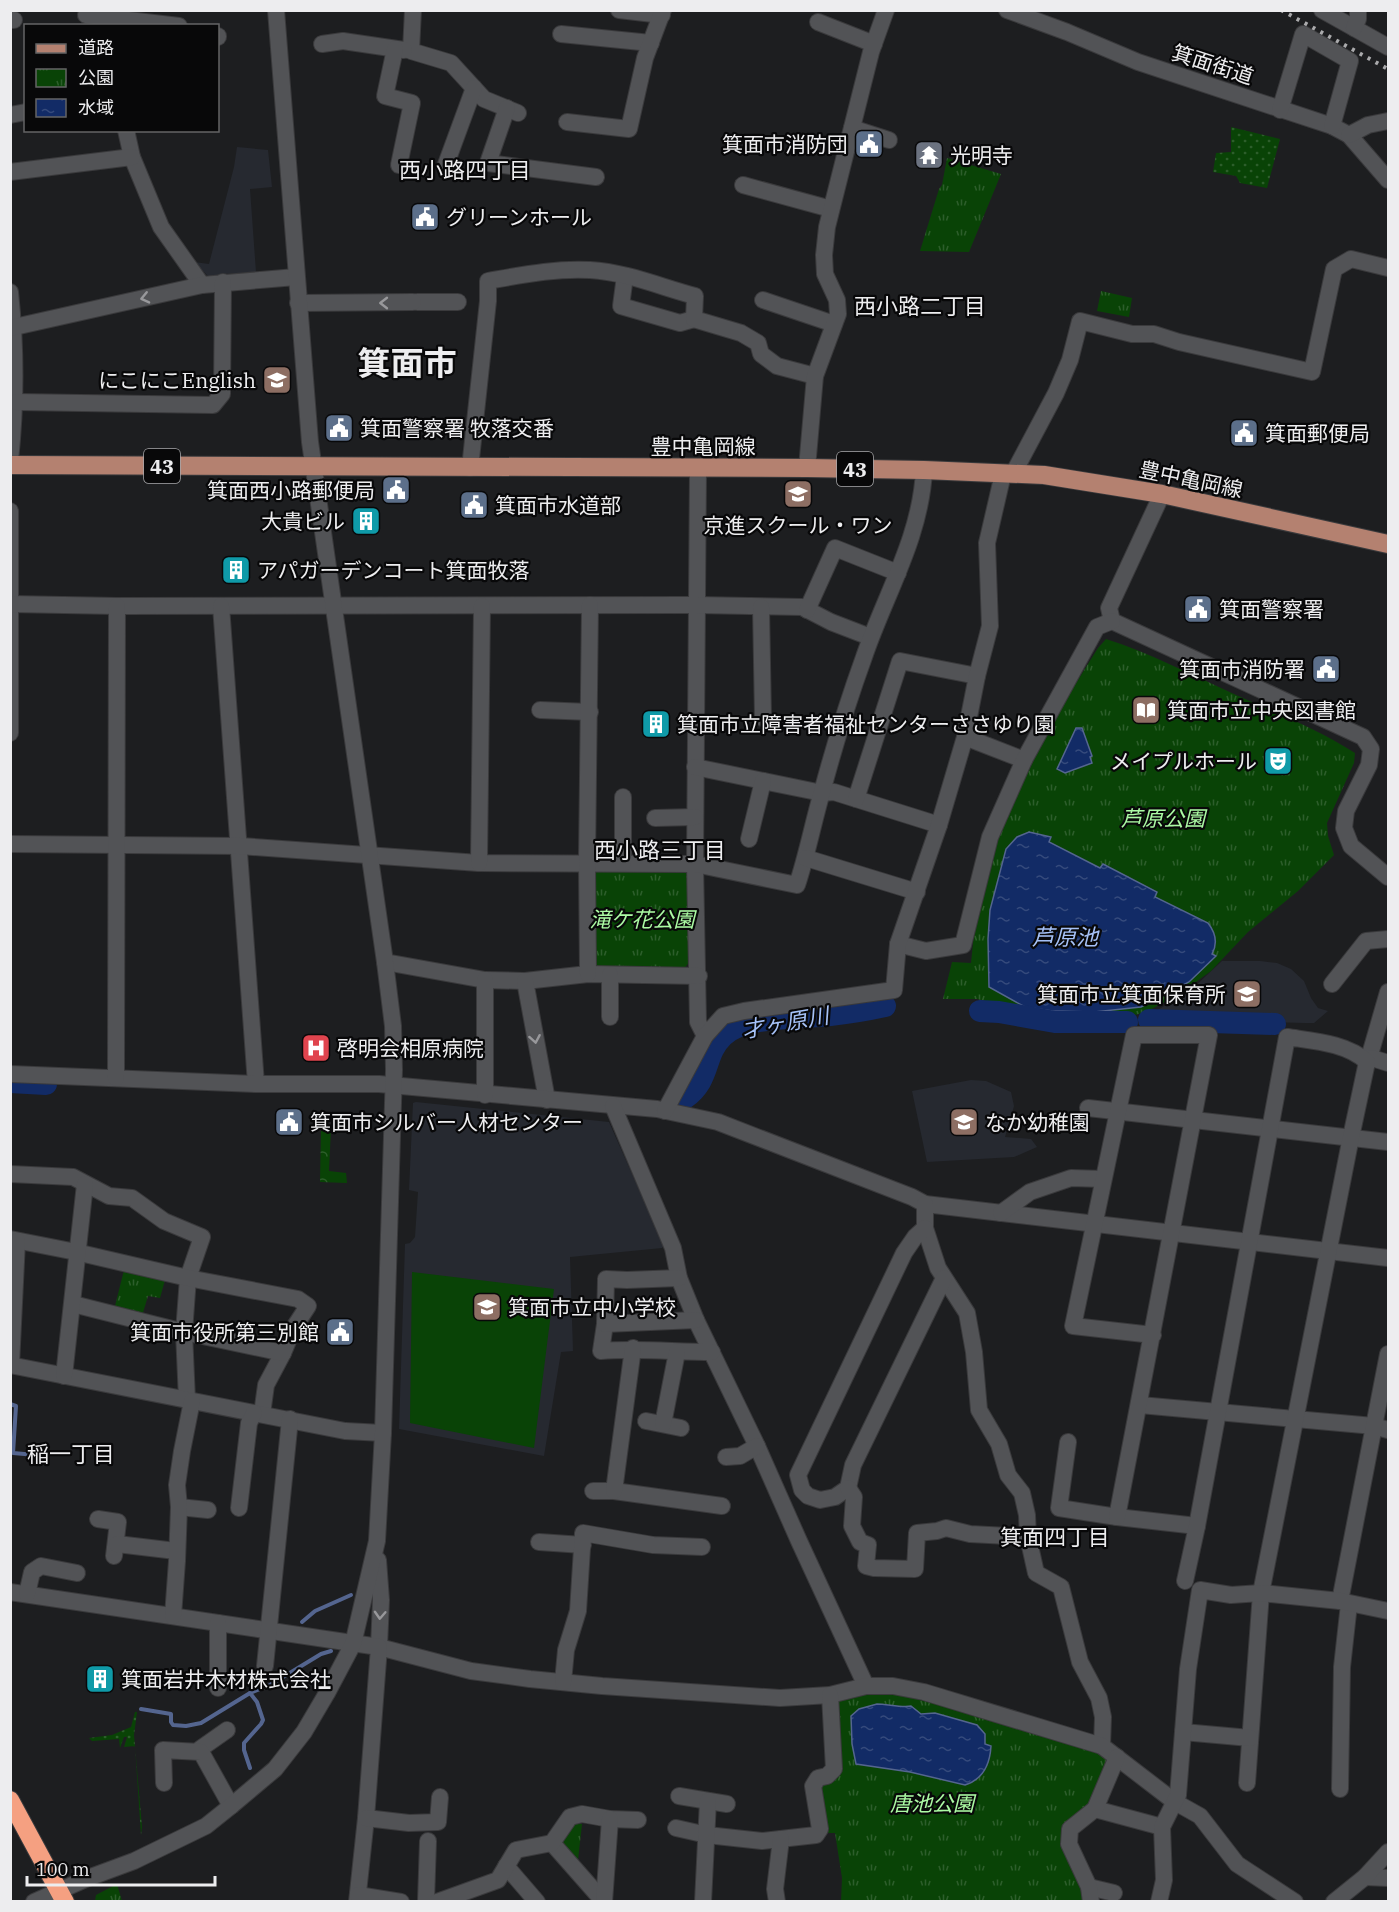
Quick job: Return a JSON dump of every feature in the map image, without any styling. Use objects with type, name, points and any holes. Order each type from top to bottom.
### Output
[{"type":"highway","points":[[10,1800],[62,1896]]},
{"type":"main road","name":"豊中亀岡線","points":[[10,463],[470,468],[807,468],[924,470],[1044,476],[1162,494],[1389,544]]},
{"type":"street","points":[[276,10],[310,442],[386,962],[393,1026],[383,1433],[377,1541],[381,1600],[366,1818],[358,1898],[401,1902]]},
{"type":"street","points":[[399,165],[412,103],[385,96],[403,50],[412,10]]},
{"type":"street","points":[[567,122],[629,129],[645,58],[662,13],[619,10]]},
{"type":"street","points":[[807,468],[815,376],[838,314],[837,300],[825,274],[824,255],[827,227],[874,44],[886,10]]},
{"type":"street","name":"箕面街道","points":[[1008,10],[1138,62],[1332,126],[1349,135],[1389,180]]},
{"type":"street","points":[[1322,10],[1389,47]]},
{"type":"street","points":[[1354,28],[1358,19],[1358,10]]},
{"type":"street","points":[[87,17],[159,24]]},
{"type":"street","points":[[818,22],[874,44]]},
{"type":"street","points":[[561,34],[651,43]]},
{"type":"street","points":[[1280,110],[1303,34],[1350,61],[1332,126]]},
{"type":"street","points":[[322,44],[343,41],[403,50],[451,63],[484,99],[513,111],[488,163],[596,177]]},
{"type":"street","points":[[445,167],[474,88]]},
{"type":"street","points":[[1349,135],[1368,125],[1389,121]]},
{"type":"street","points":[[852,128],[889,141]]},
{"type":"street","points":[[126,132],[132,157],[161,228],[202,285]]},
{"type":"street","points":[[10,172],[132,157]]},
{"type":"street","points":[[743,185],[831,209]]},
{"type":"street","points":[[665,1111],[705,1036],[723,1016],[894,990],[898,944],[939,825],[965,737],[990,626],[987,543],[1008,474],[1056,393],[1070,360],[1080,321],[1132,334],[1154,334],[1179,342],[1312,372],[1334,269],[1351,259],[1389,268]]},
{"type":"street","points":[[470,468],[488,301],[488,281],[551,271],[591,270],[625,276],[695,296],[694,319]]},
{"type":"street","points":[[625,276],[621,306],[680,323],[694,319],[741,333],[758,343],[761,354],[777,366],[815,376]]},
{"type":"street","points":[[12,328],[202,285],[296,278]]},
{"type":"street","points":[[16,402],[213,405],[222,394],[223,282]]},
{"type":"street","points":[[10,292],[16,402],[10,463]]},
{"type":"street","points":[[763,300],[834,324]]},
{"type":"street","points":[[298,303],[488,301]]},
{"type":"street","points":[[698,469],[695,864],[699,976],[698,1022],[705,1036]]},
{"type":"street","points":[[10,844],[240,846],[479,863],[695,864],[797,885],[822,793],[870,637],[918,520],[924,488],[924,470]]},
{"type":"street","points":[[1112,621],[1109,608],[1162,494]]},
{"type":"street","points":[[10,511],[10,733]]},
{"type":"street","points":[[807,610],[835,548],[898,573]]},
{"type":"street","points":[[11,604],[802,607],[831,622],[870,637]]},
{"type":"street","points":[[588,974],[590,605]]},
{"type":"street","points":[[116,1078],[117,606]]},
{"type":"street","points":[[221,606],[256,1084]]},
{"type":"street","points":[[479,863],[482,606]]},
{"type":"street","points":[[761,607],[763,718]]},
{"type":"street","points":[[898,944],[926,951],[963,945],[990,837],[1024,759],[1097,627],[1112,621],[1363,738],[1371,749],[1369,765],[1346,811],[1344,828],[1351,846],[1389,877]]},
{"type":"street","points":[[856,799],[900,661],[977,676]]},
{"type":"street","points":[[540,710],[590,712]]},
{"type":"street","points":[[965,737],[1024,759]]},
{"type":"street","points":[[695,767],[822,793],[834,792],[939,825]]},
{"type":"street","points":[[749,839],[763,781]]},
{"type":"street","points":[[623,796],[623,863]]},
{"type":"street","points":[[655,818],[695,818]]},
{"type":"street","points":[[806,858],[917,892]]},
{"type":"street","points":[[1332,984],[1366,941],[1389,939]]},
{"type":"street","points":[[386,962],[485,980],[525,981],[588,974],[699,976]]},
{"type":"street","points":[[610,975],[610,1017]]},
{"type":"street","points":[[485,980],[485,1095]]},
{"type":"street","points":[[525,981],[547,1100]]},
{"type":"street","points":[[1389,992],[1372,1054],[1389,1063]]},
{"type":"street","points":[[1118,1517],[1140,1405],[1209,1035],[1134,1035],[1073,1326],[1153,1335]]},
{"type":"street","points":[[1185,1581],[1287,1037],[1329,1044],[1360,1056],[1367,1062],[1261,1593],[1247,1783]]},
{"type":"street","points":[[10,1074],[256,1084],[393,1085],[665,1111],[718,1122],[925,1204],[1389,1258]]},
{"type":"street","points":[[613,1106],[673,1248],[679,1278],[696,1320],[757,1446],[866,1686]]},
{"type":"street","points":[[1088,1108],[1389,1142]]},
{"type":"street","points":[[10,1174],[73,1177],[109,1196],[132,1198],[164,1221],[202,1237],[188,1278],[184,1332],[189,1400],[177,1485],[179,1507],[173,1616]]},
{"type":"street","points":[[1001,1213],[1030,1192],[1071,1178],[1103,1179]]},
{"type":"street","points":[[64,1376],[85,1184]]},
{"type":"street","points":[[925,1204],[926,1228],[938,1268],[968,1313],[979,1410],[999,1444],[1008,1475],[1022,1493],[1036,1574],[1061,1587],[1080,1662],[1099,1698],[1103,1717],[1102,1746]]},
{"type":"street","points":[[926,1228],[915,1237],[904,1252],[798,1475],[802,1490],[808,1496],[820,1500],[835,1497],[848,1488],[853,1465],[944,1278]]},
{"type":"street","points":[[239,1508],[249,1423],[258,1413],[266,1385],[293,1329],[308,1306],[298,1299],[188,1278],[14,1240],[11,1365],[64,1376],[189,1400],[258,1413],[290,1419],[345,1431],[383,1433]]},
{"type":"street","points":[[679,1278],[606,1279],[605,1324],[601,1351],[633,1348],[712,1352]]},
{"type":"street","points":[[73,1304],[184,1332],[283,1353]]},
{"type":"street","points":[[605,1324],[696,1320]]},
{"type":"street","points":[[614,1491],[633,1348]]},
{"type":"street","points":[[663,1424],[677,1352]]},
{"type":"street","points":[[1340,1788],[1344,1602],[1381,1428],[1389,1354]]},
{"type":"street","points":[[1140,1405],[1381,1428]]},
{"type":"street","points":[[265,1666],[290,1419]]},
{"type":"street","points":[[646,1421],[681,1428]]},
{"type":"street","points":[[1068,1442],[1059,1508],[1197,1526]]},
{"type":"street","points":[[726,1457],[740,1456],[757,1446]]},
{"type":"street","points":[[848,1488],[854,1497],[852,1526],[860,1542],[868,1545],[866,1566],[915,1569],[917,1533],[946,1528],[970,1534],[1028,1537]]},
{"type":"street","points":[[593,1491],[614,1491],[722,1506]]},
{"type":"street","points":[[179,1507],[208,1510]]},
{"type":"street","points":[[98,1519],[118,1522],[115,1550],[176,1551]]},
{"type":"street","points":[[563,1682],[566,1650],[578,1611],[583,1533],[653,1545],[702,1547]]},
{"type":"street","points":[[34,1902],[62,1896],[206,1826],[275,1769],[304,1732],[353,1644],[377,1541]]},
{"type":"street","points":[[539,1542],[582,1545]]},
{"type":"street","points":[[77,1573],[41,1566],[32,1572],[19,1593],[379,1647],[471,1671],[563,1682],[780,1698],[830,1695],[866,1686],[893,1686],[924,1692],[1102,1746],[1175,1802],[1200,1816],[1238,1864],[1295,1902]]},
{"type":"street","points":[[1159,1902],[1164,1880],[1161,1827],[1179,1795],[1188,1669],[1200,1590],[1231,1595],[1261,1593],[1344,1602],[1389,1611]]},
{"type":"street","points":[[218,1623],[218,1688]]},
{"type":"street","points":[[676,1828],[762,1841],[816,1835],[820,1828],[813,1786],[818,1778],[827,1776],[834,1769],[830,1695]]},
{"type":"street","points":[[164,1783],[160,1750],[200,1747],[222,1731]]},
{"type":"street","points":[[1183,1732],[1250,1738]]},
{"type":"street","points":[[200,1747],[231,1806]]},
{"type":"street","points":[[1114,1893],[1090,1894],[1069,1844],[1070,1829],[1095,1809],[1117,1757]]},
{"type":"street","points":[[679,1796],[727,1804]]},
{"type":"street","points":[[366,1818],[409,1823],[438,1822],[440,1797]]},
{"type":"street","points":[[703,1902],[708,1801]]},
{"type":"street","points":[[1095,1809],[1161,1827]]},
{"type":"street","points":[[437,1902],[469,1896],[498,1880],[516,1850],[552,1843],[570,1817],[582,1814],[610,1819],[638,1820]]},
{"type":"street","points":[[604,1902],[610,1819]]},
{"type":"street","points":[[777,1902],[775,1889],[781,1839]]},
{"type":"street","points":[[426,1902],[428,1841]]},
{"type":"street","points":[[552,1843],[604,1902]]},
{"type":"street","points":[[1334,1902],[1365,1877],[1389,1852]]},
{"type":"street","points":[[506,1866],[537,1902]]},
{"type":"street","points":[[1365,1877],[1389,1878]]},
{"type":"shaded area","points":[[237,147],[268,150],[272,187],[250,189],[256,272],[211,277],[194,262],[209,264]]},
{"type":"shaded area","name":"箕面市立箕面保育所","points":[[1222,961],[1260,961],[1277,963],[1291,969],[1304,981],[1318,1008],[1328,1011],[1314,1023],[1152,1019],[1151,1014],[1191,990]]},
{"type":"shaded area","name":"なか幼稚園","points":[[971,1080],[986,1081],[1011,1092],[1014,1106],[1005,1137],[1031,1139],[1037,1147],[1014,1157],[927,1162],[912,1091]]},
{"type":"shaded area","name":"箕面市立中小学校","points":[[413,1103],[609,1122],[664,1246],[570,1257],[573,1351],[561,1352],[544,1456],[399,1429],[405,1244],[410,1243],[415,1237],[418,1192],[409,1190]]},
{"type":"green space","points":[[1231,127],[1280,139],[1267,188],[1240,183],[1236,176],[1213,172],[1216,153],[1231,152]]},
{"type":"green space","points":[[947,158],[1001,174],[969,252],[920,251],[942,185]]},
{"type":"green space","points":[[1101,291],[1132,298],[1129,317],[1097,311]]},
{"type":"green space","name":"芦原公園","points":[[1106,639],[1155,658],[1296,721],[1355,753],[1354,763],[1327,823],[1328,836],[1334,855],[1298,891],[1248,932],[1211,971],[1178,995],[1146,1012],[1127,1017],[1101,1019],[1046,1015],[977,999],[943,999],[952,962],[971,963],[975,923],[1001,821],[1056,715]]},
{"type":"green space","name":"滝ケ花公園","points":[[598,870],[686,871],[689,875],[690,961],[684,969],[595,967],[594,876]]},
{"type":"green space","points":[[321,1128],[331,1128],[329,1171],[346,1173],[347,1183],[320,1182]]},
{"type":"green space","points":[[124,1270],[165,1280],[160,1298],[148,1296],[142,1316],[114,1310]]},
{"type":"green space","points":[[412,1272],[554,1289],[534,1448],[410,1423]]},
{"type":"green space","name":"唐池公園","points":[[891,1691],[1094,1748],[1108,1760],[1091,1804],[1071,1823],[1088,1901],[841,1901],[842,1878],[835,1833],[825,1833],[816,1787],[826,1782],[838,1700]]},
{"type":"green space","points":[[135,1712],[137,1712],[135,1746],[124,1747],[127,1737],[124,1737],[120,1748],[119,1739],[92,1741],[89,1738],[112,1735],[131,1727]]},
{"type":"green space","points":[[135,1748],[142,1827],[141,1835]]},
{"type":"green space","points":[[575,1824],[582,1824],[577,1869],[560,1845]]},
{"type":"green space","points":[[117,1884],[122,1901],[95,1901],[96,1895]]},
{"type":"water","points":[[1076,728],[1082,728],[1092,756],[1090,757],[1092,763],[1065,773],[1057,769]]},
{"type":"water","name":"芦原池","points":[[1029,832],[1051,837],[1049,842],[1100,868],[1103,864],[1157,892],[1155,897],[1208,923],[1215,938],[1212,954],[1216,956],[1189,982],[1141,1007],[1094,1012],[1052,1011],[1025,1007],[989,987],[990,910],[1006,849],[1017,837]]},
{"type":"water","points":[[877,1704],[911,1706],[921,1714],[935,1713],[977,1725],[985,1734],[985,1744],[991,1746],[985,1770],[977,1779],[965,1785],[910,1772],[856,1764],[852,1744],[851,1716],[859,1709]]},
{"type":"waterway","name":"才ヶ原川","points":[[685,1098],[699,1083],[717,1043],[733,1029],[759,1021],[837,1014],[885,1006]]},
{"type":"waterway","name":"才ヶ原川","points":[[980,1011],[1055,1022],[1127,1022]]},
{"type":"waterway","name":"才ヶ原川","points":[[1149,1020],[1275,1024]]},
{"type":"waterway","name":"才ヶ原川","points":[[10,1082],[46,1084]]},
{"type":"waterway","points":[[10,1404],[16,1406],[13,1453],[47,1456]]},
{"type":"waterway","points":[[302,1622],[315,1611],[351,1595]]},
{"type":"waterway","points":[[141,1709],[171,1714],[173,1725],[186,1726],[201,1723],[250,1693],[270,1685],[321,1654],[331,1651]]},
{"type":"waterway","points":[[250,1693],[257,1702],[263,1720],[244,1743],[250,1768]]},
{"type":"railway","points":[[1281,10],[1388,69]]},
{"type":"place","name":"箕面市消防団","points":[[869,144]]},
{"type":"place","name":"光明寺","points":[[929,155]]},
{"type":"place","name":"グリーンホール","points":[[425,217]]},
{"type":"place","name":"にこにこEnglish","points":[[277,380]]},
{"type":"place","name":"箕面警察署 牧落交番","points":[[339,428]]},
{"type":"place","name":"箕面郵便局","points":[[1244,433]]},
{"type":"place","name":"箕面西小路郵便局","points":[[396,490]]},
{"type":"place","name":"京進スクール・ワン","points":[[798,494]]},
{"type":"place","name":"箕面市水道部","points":[[474,505]]},
{"type":"place","name":"大貴ビル","points":[[366,521]]},
{"type":"place","name":"アパガーデンコート箕面牧落","points":[[236,570]]},
{"type":"place","name":"箕面警察署","points":[[1198,609]]},
{"type":"place","name":"箕面市消防署","points":[[1326,669]]},
{"type":"place","name":"箕面市立中央図書館","points":[[1146,710]]},
{"type":"place","name":"箕面市立障害者福祉センターささゆり園","points":[[656,724]]},
{"type":"place","name":"メイプルホール","points":[[1278,761]]},
{"type":"place","name":"箕面市立箕面保育所","points":[[1247,994]]},
{"type":"place","name":"啓明会相原病院","points":[[316,1048]]},
{"type":"place","name":"箕面市シルバー人材センター","points":[[289,1122]]},
{"type":"place","name":"なか幼稚園","points":[[964,1122]]},
{"type":"place","name":"箕面市立中小学校","points":[[487,1307]]},
{"type":"place","name":"箕面市役所第三別館","points":[[340,1332]]},
{"type":"place","name":"箕面岩井木材株式会社","points":[[100,1679]]},
{"type":"district","name":"西小路四丁目","points":[[465,169]]},
{"type":"district","name":"西小路二丁目","points":[[920,305]]},
{"type":"district","name":"箕面市","points":[[407,362]]},
{"type":"district","name":"西小路三丁目","points":[[660,849]]},
{"type":"district","name":"稲一丁目","points":[[71,1453]]},
{"type":"district","name":"箕面四丁目","points":[[1055,1536]]}]
